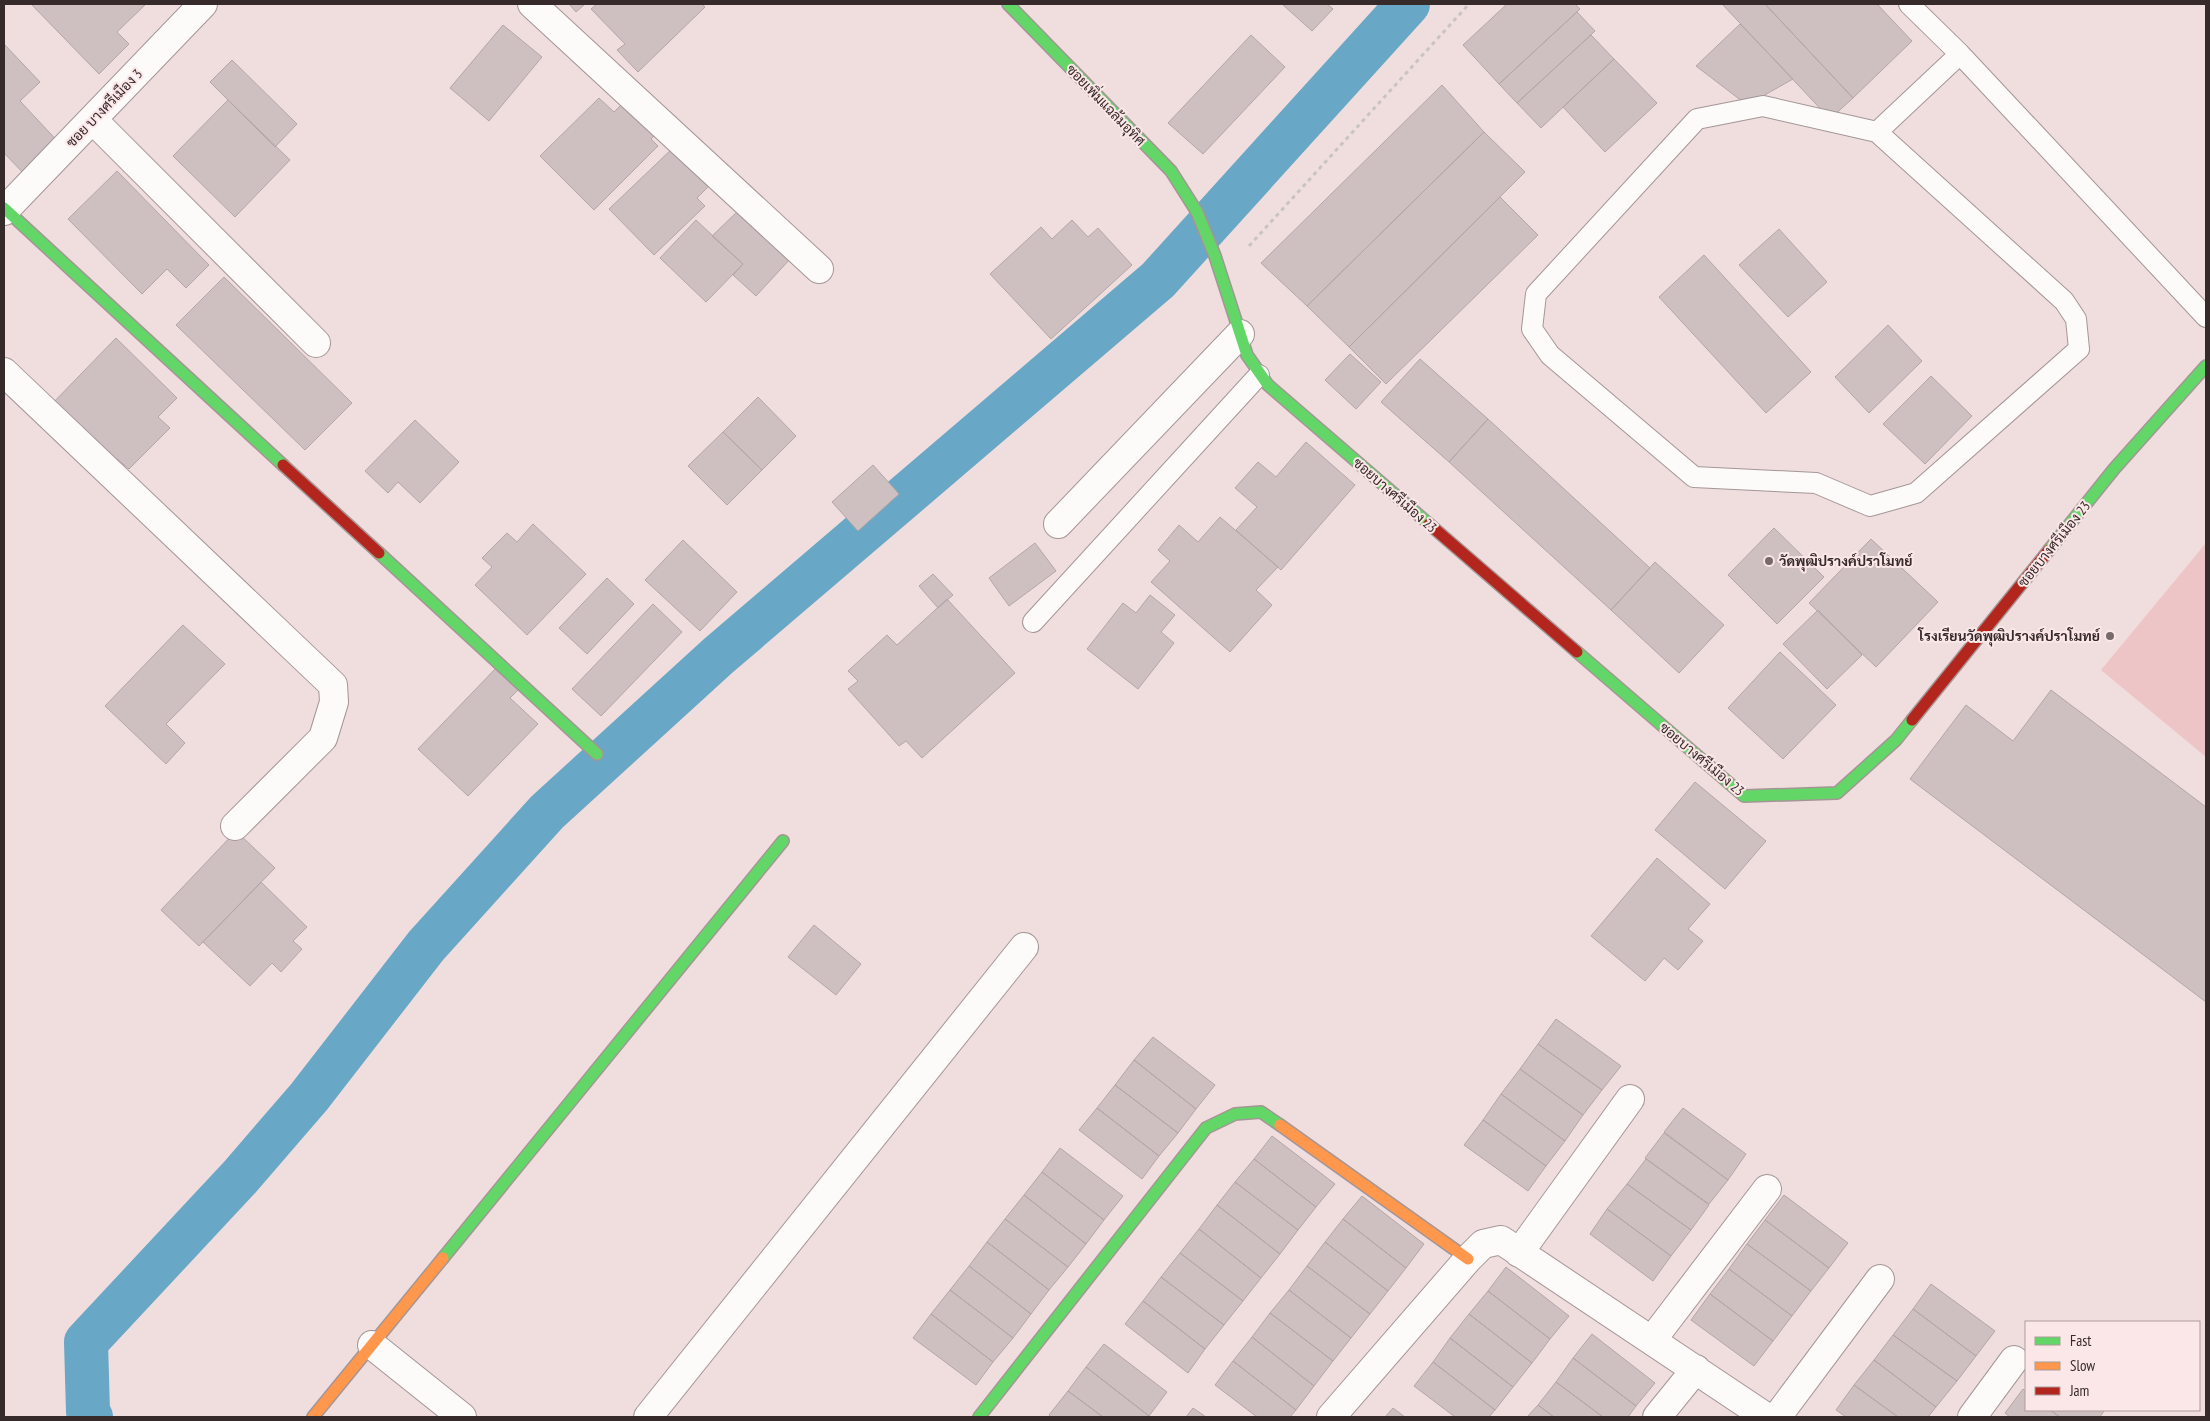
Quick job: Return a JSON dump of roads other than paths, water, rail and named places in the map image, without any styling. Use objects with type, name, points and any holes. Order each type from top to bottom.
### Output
[{"type":"street","points":[[532,4],[819,269]]},
{"type":"street","name":"ซอยเพิ่มแฉล้มอุทิศ","points":[[1008,4],[1171,171],[1197,212],[1215,256]]},
{"type":"street","name":"ซอย บางศรีเมือง 3","points":[[4,210],[93,120],[192,8]]},
{"type":"street","points":[[93,120],[316,343]]},
{"type":"street","points":[[4,210],[597,754]]},
{"type":"street","name":"ซอยบางศรีเมือง 23","points":[[1215,256],[1247,355],[1259,375],[1744,796],[1837,793],[1896,740],[2114,470],[2206,366]]},
{"type":"street","points":[[1058,524],[1240,334]]},
{"type":"street","points":[[4,372],[333,686],[334,702],[323,738],[235,826]]},
{"type":"street","points":[[314,1417],[783,841]]},
{"type":"street","points":[[648,1417],[1024,947]]},
{"type":"street","points":[[1519,1253],[1630,1100]]},
{"type":"street","points":[[979,1417],[1206,1128],[1235,1114],[1261,1112],[1468,1259]]},
{"type":"street","points":[[1652,1340],[1767,1189]]},
{"type":"street","points":[[1331,1417],[1468,1259],[1483,1244],[1500,1240],[1766,1417]]},
{"type":"street","points":[[1777,1417],[1880,1279]]},
{"type":"street","points":[[372,1345],[462,1417]]},
{"type":"street","points":[[1972,1417],[2014,1360]]},
{"type":"street","points":[[1657,1417],[1696,1369]]},
{"type":"lane","points":[[1909,4],[1960,54],[2206,317]]},
{"type":"lane","points":[[1877,132],[1960,54]]},
{"type":"lane","points":[[1762,106],[1877,132],[2064,301],[2076,319],[2079,349],[1916,493],[1870,506],[1816,483],[1694,477],[1550,355],[1532,329],[1536,294],[1697,119],[1762,106]]},
{"type":"lane","points":[[1033,622],[1259,375]]},
{"type":"waterway","points":[[91,1417],[88,1412],[86,1342],[240,1177],[309,1097],[426,946],[547,812],[718,656],[1158,280],[1408,4]]},
{"type":"place","name":"วัดพุฒิปรางค์ปราโมทย์","points":[[1769,561]]},
{"type":"place","name":"โรงเรียนวัดพุฒิปรางค์ปราโมทย์","points":[[2110,636]]}]
